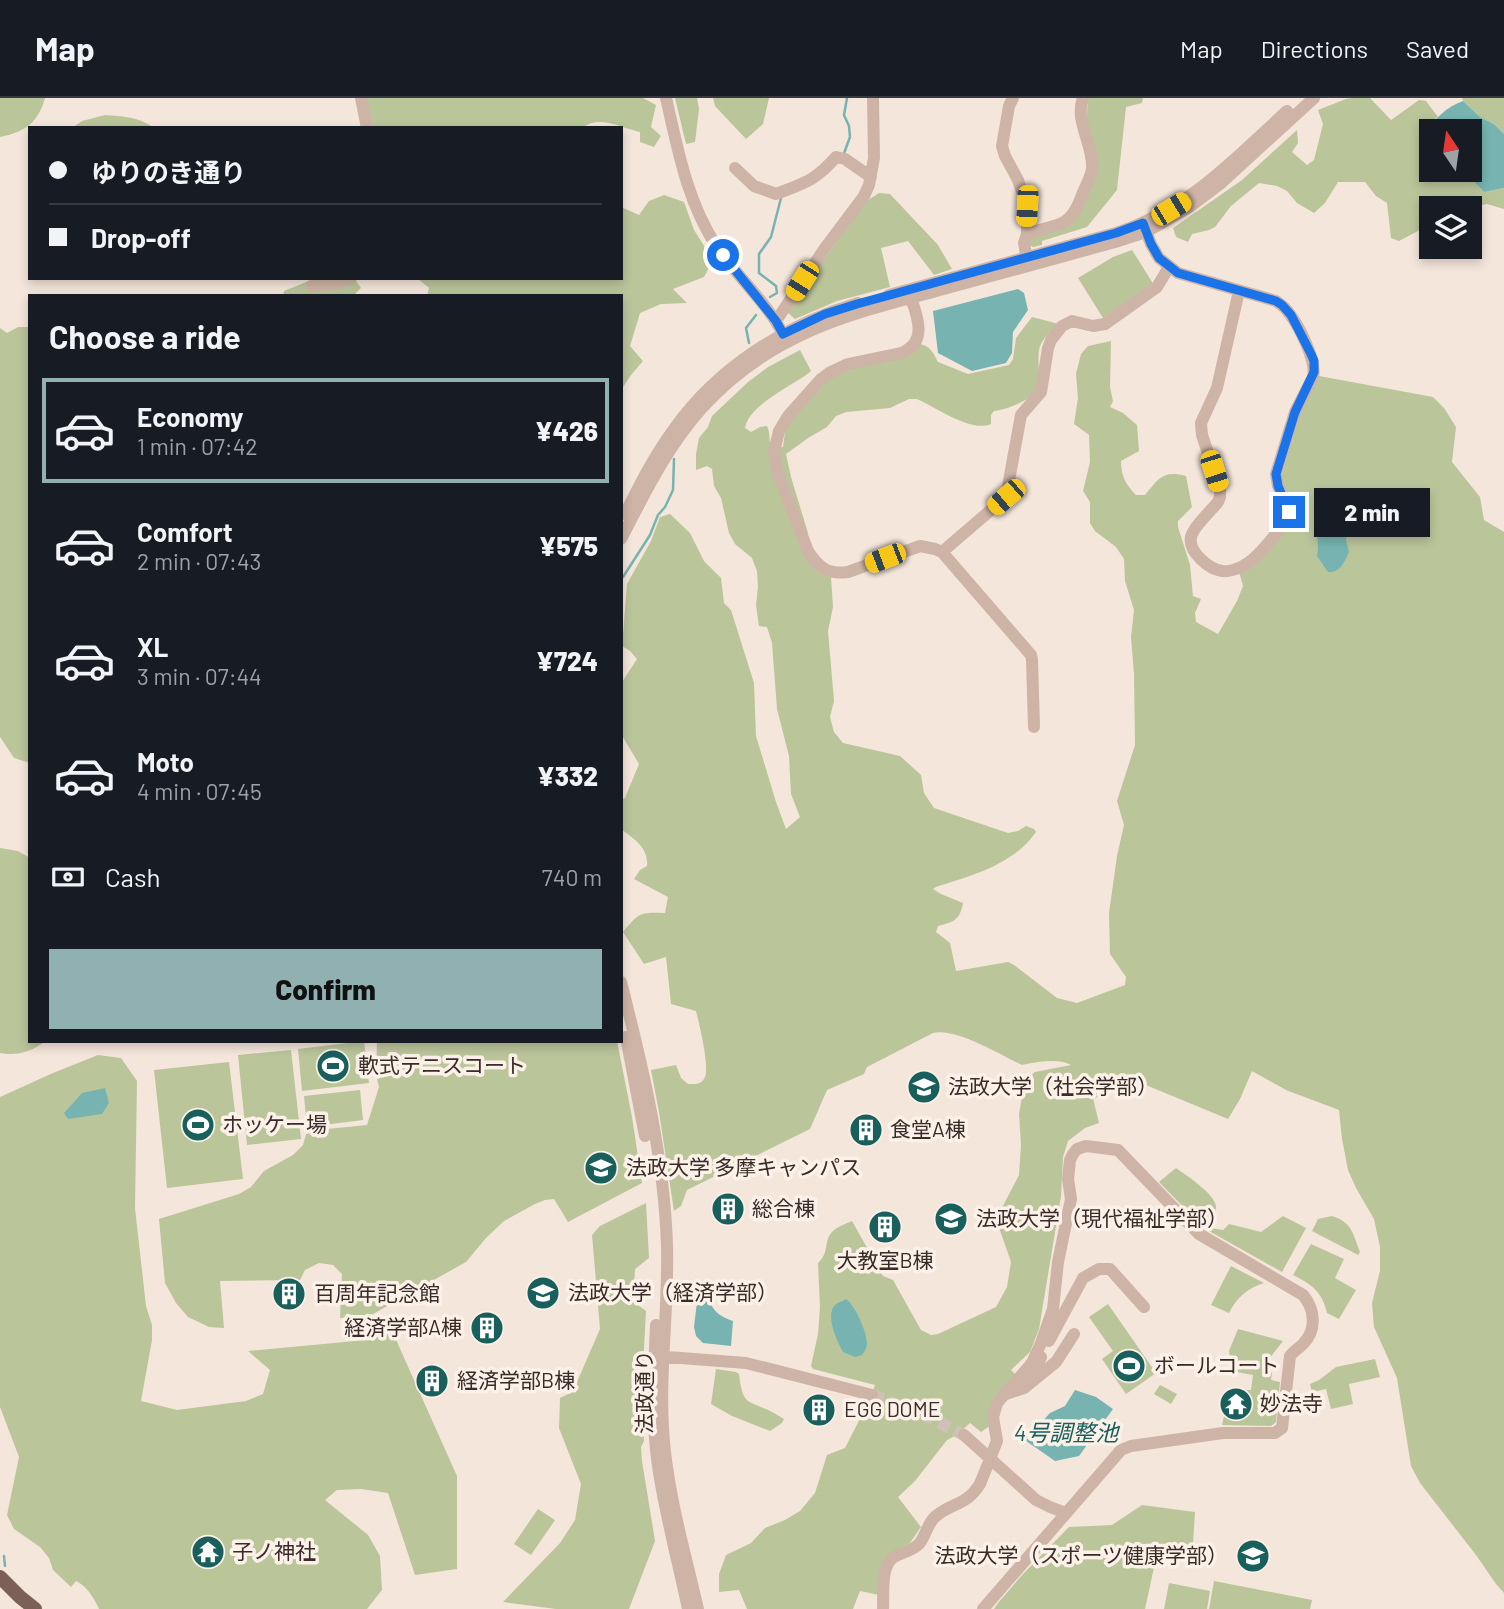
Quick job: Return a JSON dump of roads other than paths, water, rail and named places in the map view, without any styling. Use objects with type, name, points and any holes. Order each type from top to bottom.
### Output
[{"type":"main road","points":[[0,1577],[30,1608]]},
{"type":"street","points":[[361,98],[368,126]]},
{"type":"street","points":[[666,98],[686,181],[700,218],[729,264],[776,321],[785,338]]},
{"type":"street","points":[[776,321],[864,196],[874,158],[873,98]]},
{"type":"street","points":[[1013,98],[1009,106],[1002,146],[1027,206],[1027,234],[1024,243],[1027,262]]},
{"type":"street","points":[[1027,234],[1063,223],[1077,207],[1092,171],[1080,113],[1083,98]]},
{"type":"street","points":[[1144,228],[1199,190],[1301,98]]},
{"type":"street","points":[[623,516],[655,457],[686,414],[726,373],[754,352],[785,338],[825,314],[1115,242],[1176,216],[1206,195],[1314,98]]},
{"type":"street","points":[[735,168],[754,186],[776,194],[821,174],[840,158],[871,177]]},
{"type":"street","points":[[1144,228],[1159,258],[1178,273],[1276,301],[1287,309],[1314,361],[1314,372],[1295,412],[1276,474],[1289,518],[1251,561],[1237,569],[1220,571],[1208,565],[1195,552],[1191,536],[1220,497],[1201,423],[1217,388],[1239,291]]},
{"type":"street","points":[[943,552],[1006,497],[1019,422],[1024,410],[1040,396],[1047,352],[1056,333],[1068,322],[1076,321],[1093,326],[1105,324],[1157,287],[1169,267]]},
{"type":"street","points":[[311,286],[345,280]]},
{"type":"street","points":[[910,294],[919,328],[914,344],[901,353],[838,368],[821,379],[782,424],[776,442],[776,471],[808,551],[822,568],[848,572],[920,546],[943,552],[1031,656],[1034,727]]},
{"type":"street","points":[[623,534],[661,463],[692,419],[716,394],[785,338]]},
{"type":"street","points":[[623,990],[642,1070],[656,1173]]},
{"type":"street","points":[[623,1026],[656,1173]]},
{"type":"street","points":[[983,1609],[1121,1450],[1130,1446],[1223,1433],[1275,1433],[1282,1428],[1289,1360],[1311,1332],[1312,1315],[1307,1299],[1299,1291],[1199,1234],[1121,1152],[1086,1146],[1074,1151],[1070,1160],[1071,1199],[1058,1262],[1053,1309],[1049,1331],[1030,1383]]},
{"type":"street","name":"法政通り","points":[[656,1173],[659,1356],[665,1453],[673,1502],[698,1609]]},
{"type":"street","points":[[883,1609],[889,1563],[897,1555],[917,1546],[937,1515],[961,1503],[976,1490],[998,1441],[993,1417],[997,1403],[1031,1363],[1083,1278],[1099,1269],[1110,1269],[1144,1307]]},
{"type":"street","points":[[1003,1395],[1024,1388],[1056,1362],[1074,1334]]},
{"type":"street","points":[[659,1356],[746,1363],[872,1395]]},
{"type":"street","name":"法政通り","points":[[659,1356],[653,1410],[658,1466],[688,1609]]},
{"type":"street","points":[[964,1435],[1036,1500],[1066,1513]]},
{"type":"water","points":[[1463,101],[1504,134],[1504,188],[1484,192],[1474,182],[1482,182],[1482,119],[1437,119]]},
{"type":"water","points":[[1018,289],[1024,293],[1028,310],[1013,332],[1012,353],[1006,363],[972,371],[938,353],[933,311]]},
{"type":"water","points":[[1339,514],[1347,519],[1346,540],[1349,552],[1339,569],[1328,572],[1317,556],[1317,528],[1322,519]]},
{"type":"water","points":[[105,1088],[109,1103],[102,1114],[68,1119],[64,1113],[82,1093]]},
{"type":"water","points":[[706,1279],[708,1294],[715,1310],[733,1321],[731,1346],[703,1343],[696,1336],[694,1327],[699,1285]]},
{"type":"water","points":[[846,1299],[857,1313],[867,1340],[863,1354],[855,1357],[843,1352],[831,1321],[833,1308]]},
{"type":"water","name":"4号調整池","points":[[1075,1390],[1096,1397],[1113,1409],[1079,1456],[1055,1461],[1016,1434],[1036,1428],[1050,1413],[1065,1406]]},
{"type":"waterway","points":[[843,156],[850,137],[844,115],[847,98]]},
{"type":"waterway","points":[[770,297],[777,293],[776,286],[759,273],[759,254],[771,237],[781,198]]},
{"type":"waterway","points":[[749,343],[746,328],[756,315]]},
{"type":"waterway","points":[[623,577],[650,535],[673,490],[674,459]]},
{"type":"waterway","points":[[4,1556],[5,1566]]},
{"type":"tunnel","points":[[872,1395],[924,1415],[964,1435]]},
{"type":"place","name":"軟式テニスコート","points":[[333,1066]]},
{"type":"place","name":"法政大学（社会学部）","points":[[924,1087]]},
{"type":"place","name":"ホッケー場","points":[[198,1125]]},
{"type":"place","name":"食堂A棟","points":[[866,1130]]},
{"type":"place","name":"法政大学 多摩キャンパス","points":[[601,1168]]},
{"type":"place","name":"総合棟","points":[[728,1209]]},
{"type":"place","name":"法政大学（現代福祉学部）","points":[[951,1219]]},
{"type":"place","name":"大教室B棟","points":[[885,1227]]},
{"type":"place","name":"法政大学（経済学部）","points":[[543,1293]]},
{"type":"place","name":"百周年記念館","points":[[289,1294]]},
{"type":"place","name":"経済学部A棟","points":[[487,1328]]},
{"type":"place","name":"ボールコート","points":[[1129,1366]]},
{"type":"place","name":"経済学部B棟","points":[[432,1381]]},
{"type":"place","name":"妙法寺","points":[[1236,1404]]},
{"type":"place","name":"EGG DOME","points":[[819,1410]]},
{"type":"place","name":"子ノ神社","points":[[208,1552]]},
{"type":"place","name":"法政大学（スポーツ健康学部）","points":[[1253,1556]]}]
